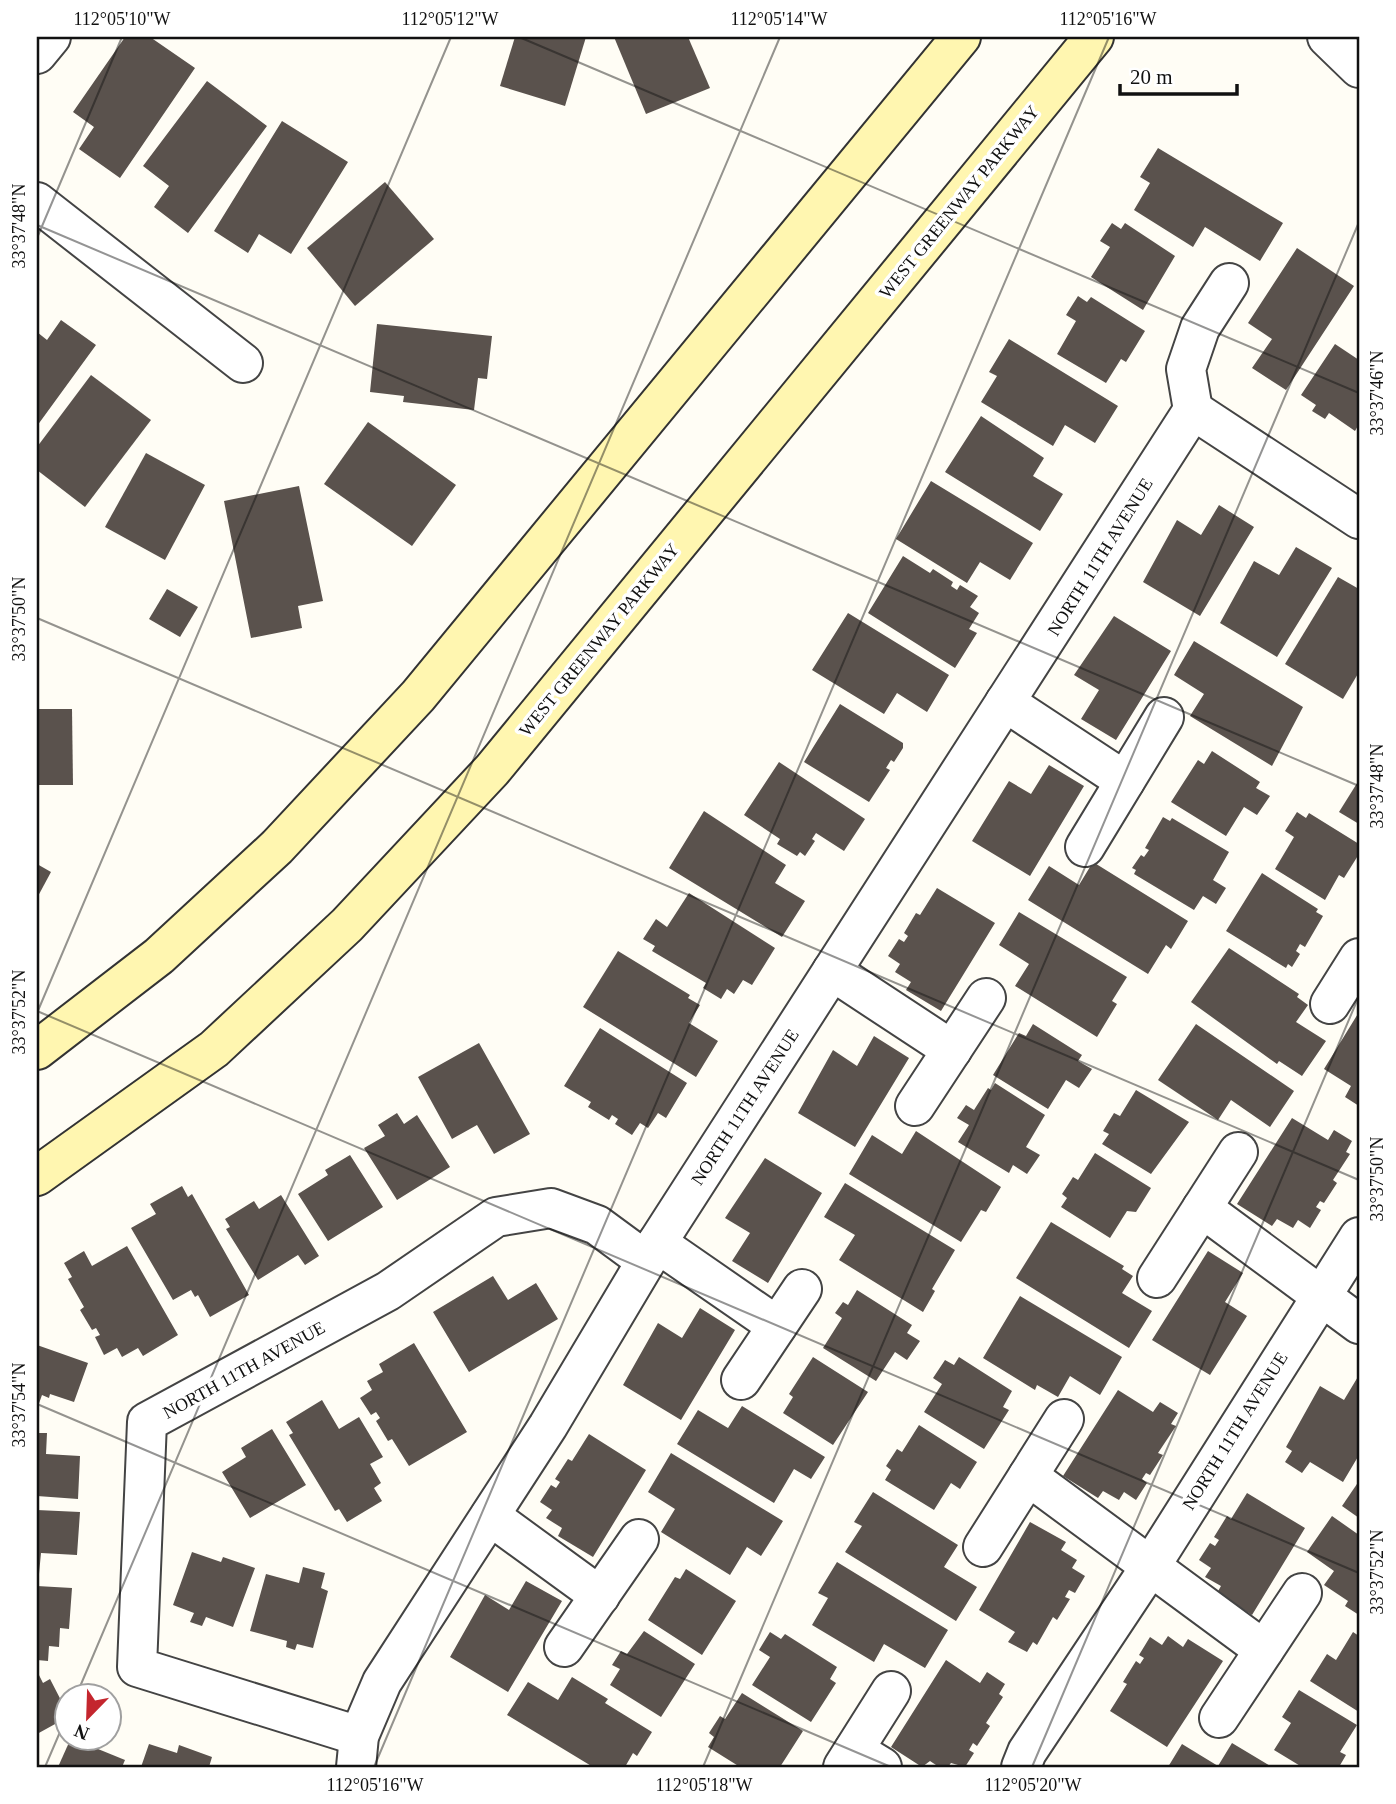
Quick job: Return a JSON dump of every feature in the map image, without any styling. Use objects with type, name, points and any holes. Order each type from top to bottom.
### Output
[{"type":"main road","points":[[37,1050],[159,956],[258,865],[418,696],[961,37]]},
{"type":"main road","name":"WEST GREENWAY PARKWAY","points":[[37,1177],[214,1049],[347,925],[492,770],[1094,37]]},
{"type":"street","points":[[37,54],[51,37]]},
{"type":"street","points":[[1327,37],[1359,68]]},
{"type":"street","points":[[37,202],[243,363]]},
{"type":"street","points":[[1229,283],[1200,328],[1186,369],[1193,410],[1359,519]]},
{"type":"street","name":"NORTH 11TH AVENUE","points":[[777,1326],[652,1252],[597,1225],[551,1208],[496,1217],[388,1291],[147,1422],[137,1667],[358,1752],[382,1682],[548,1426],[652,1252],[1005,702],[1053,632],[1193,410]]},
{"type":"street","points":[[1005,702],[1125,781]]},
{"type":"street","points":[[1085,847],[1164,717]]},
{"type":"street","points":[[1331,1004],[1359,958]]},
{"type":"street","points":[[832,971],[952,1050]]},
{"type":"street","points":[[915,1106],[986,998]]},
{"type":"street","points":[[1157,1278],[1238,1152]]},
{"type":"street","points":[[1202,1208],[1359,1324]]},
{"type":"street","name":"NORTH 11TH AVENUE","points":[[1021,1767],[1027,1752],[1150,1567],[1359,1237]]},
{"type":"street","points":[[741,1380],[802,1289]]},
{"type":"street","points":[[983,1547],[1064,1419]]},
{"type":"street","points":[[1028,1476],[1264,1650]]},
{"type":"street","points":[[490,1516],[600,1596]]},
{"type":"street","points":[[564,1647],[639,1539]]},
{"type":"street","points":[[1219,1718],[1302,1593]]},
{"type":"street","points":[[860,1761],[891,1691]]},
{"type":"building","points":[[125,37],[150,37],[195,68],[120,178],[79,149],[94,127],[73,112]]},
{"type":"building","points":[[515,37],[586,37],[565,106],[500,86]]},
{"type":"building","points":[[614,37],[688,37],[710,88],[646,114]]},
{"type":"building","points":[[207,81],[267,126],[188,233],[154,207],[169,186],[143,166]]},
{"type":"building","points":[[282,121],[348,162],[291,254],[259,234],[248,253],[214,231]]},
{"type":"building","points":[[1158,148],[1283,223],[1260,261],[1205,227],[1193,247],[1134,210],[1150,183],[1140,177]]},
{"type":"building","points":[[385,182],[434,239],[355,306],[307,248]]},
{"type":"building","points":[[1112,223],[1121,229],[1125,223],[1175,256],[1143,310],[1091,277],[1110,247],[1100,241]]},
{"type":"building","points":[[1297,248],[1354,286],[1286,390],[1252,368],[1272,339],[1248,323]]},
{"type":"building","points":[[1078,296],[1087,302],[1091,297],[1145,331],[1126,362],[1121,359],[1106,383],[1057,354],[1076,321],[1066,315]]},
{"type":"building","points":[[61,320],[96,345],[37,426],[37,332],[47,340]]},
{"type":"building","points":[[377,324],[492,336],[487,379],[478,378],[474,410],[403,402],[404,396],[370,392]]},
{"type":"building","points":[[1009,339],[1118,406],[1095,443],[1065,425],[1053,446],[981,402],[997,376],[989,372]]},
{"type":"building","points":[[1335,344],[1359,360],[1359,424],[1355,431],[1329,413],[1325,419],[1312,411],[1316,405],[1301,395]]},
{"type":"building","points":[[91,375],[151,420],[85,507],[37,470],[37,447]]},
{"type":"building","points":[[981,416],[1044,458],[1033,476],[1063,494],[1040,531],[945,472]]},
{"type":"building","points":[[368,422],[456,485],[412,546],[324,484]]},
{"type":"building","points":[[146,453],[205,485],[165,560],[105,527]]},
{"type":"building","points":[[931,481],[1033,543],[1010,580],[980,562],[967,583],[896,539]]},
{"type":"building","points":[[299,486],[323,601],[298,606],[302,628],[251,638],[224,501]]},
{"type":"building","points":[[1219,505],[1254,527],[1200,616],[1143,582],[1177,520],[1201,535]]},
{"type":"building","points":[[1296,547],[1332,568],[1277,657],[1220,623],[1254,561],[1279,575]]},
{"type":"building","points":[[903,556],[930,573],[933,569],[953,582],[951,586],[957,590],[960,585],[978,596],[970,607],[979,613],[969,629],[977,633],[955,668],[868,613]]},
{"type":"building","points":[[1338,577],[1359,589],[1359,672],[1343,699],[1285,664]]},
{"type":"building","points":[[167,589],[198,607],[180,637],[149,619]]},
{"type":"building","points":[[848,613],[949,675],[927,712],[897,693],[884,714],[812,670]]},
{"type":"building","points":[[1114,616],[1171,651],[1116,740],[1081,719],[1099,690],[1074,675]]},
{"type":"building","points":[[1194,641],[1303,707],[1272,766],[1190,716],[1204,694],[1174,675]]},
{"type":"building","points":[[840,704],[903,743],[903,748],[894,762],[891,760],[886,768],[890,770],[869,802],[804,762]]},
{"type":"building","points":[[37,709],[72,709],[73,785],[37,785]]},
{"type":"building","points":[[1212,751],[1260,782],[1256,788],[1270,796],[1257,815],[1244,807],[1226,836],[1171,802],[1198,760],[1204,764]]},
{"type":"building","points":[[779,762],[865,819],[844,851],[816,833],[812,839],[815,841],[805,856],[800,852],[797,856],[777,844],[780,839],[744,815]]},
{"type":"building","points":[[1049,765],[1084,786],[1030,876],[972,841],[1009,781],[1031,794]]},
{"type":"building","points":[[1359,780],[1359,824],[1339,812]]},
{"type":"building","points":[[704,811],[786,865],[775,883],[805,901],[782,937],[669,868]]},
{"type":"building","points":[[1297,812],[1306,818],[1309,813],[1359,844],[1359,854],[1344,878],[1339,875],[1325,900],[1275,869],[1294,837],[1285,831]]},
{"type":"building","points":[[1163,817],[1170,821],[1172,818],[1229,852],[1213,880],[1226,888],[1216,904],[1203,896],[1194,910],[1134,874],[1136,870],[1132,868],[1141,855],[1144,857],[1149,850],[1145,848]]},
{"type":"building","points":[[1093,862],[1188,921],[1171,949],[1166,945],[1148,974],[1028,900],[1049,866],[1079,885]]},
{"type":"building","points":[[37,864],[51,872],[37,898]]},
{"type":"building","points":[[1262,873],[1318,909],[1316,912],[1323,916],[1305,947],[1300,944],[1296,951],[1300,954],[1292,967],[1288,964],[1286,968],[1226,931]]},
{"type":"building","points":[[937,888],[995,923],[941,1011],[906,990],[911,982],[895,972],[900,964],[888,956],[899,939],[904,942],[908,936],[904,933],[916,913],[920,915]]},
{"type":"building","points":[[689,893],[775,948],[752,985],[743,980],[734,994],[727,989],[721,999],[703,988],[706,983],[652,951],[655,946],[643,939],[656,919],[667,927]]},
{"type":"building","points":[[1019,912],[1127,977],[1112,1001],[1117,1004],[1097,1037],[1015,986],[1029,964],[999,945]]},
{"type":"building","points":[[1229,948],[1299,994],[1297,997],[1308,1005],[1296,1022],[1326,1041],[1302,1076],[1279,1061],[1277,1064],[1191,1002]]},
{"type":"building","points":[[618,951],[690,995],[688,998],[700,1005],[689,1023],[718,1041],[696,1077],[583,1007]]},
{"type":"building","points":[[1359,1012],[1359,1106],[1345,1097],[1351,1086],[1324,1069]]},
{"type":"building","points":[[1033,1024],[1082,1055],[1078,1061],[1092,1069],[1079,1088],[1066,1080],[1048,1109],[993,1075],[1019,1033],[1026,1036]]},
{"type":"building","points":[[1196,1024],[1294,1091],[1270,1127],[1231,1100],[1218,1120],[1158,1080]]},
{"type":"building","points":[[600,1028],[687,1083],[666,1118],[658,1113],[648,1128],[640,1123],[632,1135],[615,1124],[618,1119],[612,1115],[609,1120],[588,1107],[591,1102],[564,1086]]},
{"type":"building","points":[[874,1036],[909,1058],[855,1147],[798,1113],[833,1050],[857,1066]]},
{"type":"building","points":[[479,1043],[530,1134],[494,1154],[477,1125],[452,1139],[418,1077]]},
{"type":"building","points":[[995,1083],[1045,1115],[1026,1147],[1040,1155],[1027,1174],[1013,1165],[1009,1173],[958,1142],[969,1125],[957,1118],[966,1105],[974,1110],[988,1088],[991,1090]]},
{"type":"building","points":[[1136,1090],[1189,1122],[1151,1174],[1102,1144],[1109,1134],[1103,1131],[1114,1113],[1120,1116]]},
{"type":"building","points":[[397,1113],[404,1124],[417,1115],[450,1167],[397,1200],[364,1148],[385,1136],[378,1125]]},
{"type":"building","points":[[1292,1118],[1328,1140],[1334,1130],[1352,1141],[1346,1152],[1350,1154],[1333,1180],[1337,1183],[1324,1203],[1320,1201],[1316,1207],[1321,1210],[1310,1228],[1298,1220],[1293,1228],[1277,1219],[1272,1226],[1237,1204]]},
{"type":"building","points":[[916,1131],[1001,1187],[986,1212],[981,1210],[961,1242],[849,1174],[872,1135],[902,1154]]},
{"type":"building","points":[[1095,1153],[1151,1188],[1136,1212],[1127,1211],[1110,1238],[1061,1207],[1067,1198],[1062,1194],[1073,1177],[1078,1180]]},
{"type":"building","points":[[350,1155],[383,1207],[328,1241],[298,1194],[328,1175],[325,1170]]},
{"type":"building","points":[[765,1158],[822,1193],[768,1283],[732,1261],[750,1233],[725,1218]]},
{"type":"building","points":[[845,1183],[955,1250],[932,1289],[935,1291],[923,1312],[839,1260],[855,1235],[824,1217]]},
{"type":"building","points":[[182,1186],[188,1197],[192,1194],[249,1295],[210,1317],[198,1295],[195,1297],[191,1290],[173,1300],[131,1228],[156,1214],[150,1204]]},
{"type":"building","points":[[281,1195],[319,1256],[305,1265],[298,1255],[258,1280],[226,1229],[230,1227],[225,1219],[254,1201],[259,1209]]},
{"type":"building","points":[[1051,1222],[1124,1266],[1122,1269],[1133,1276],[1122,1293],[1152,1311],[1129,1348],[1016,1278]]},
{"type":"building","points":[[127,1246],[178,1335],[143,1356],[138,1348],[122,1357],[117,1348],[104,1355],[95,1337],[100,1335],[96,1328],[92,1330],[80,1310],[84,1307],[68,1279],[72,1277],[64,1263],[84,1251],[92,1266]]},
{"type":"building","points":[[1208,1251],[1243,1273],[1225,1302],[1247,1316],[1210,1375],[1152,1340]]},
{"type":"building","points":[[493,1276],[508,1300],[536,1283],[558,1319],[469,1372],[433,1312]]},
{"type":"building","points":[[857,1290],[912,1325],[907,1333],[920,1341],[907,1360],[895,1352],[876,1381],[823,1348],[842,1318],[835,1313],[843,1302],[848,1305]]},
{"type":"building","points":[[1020,1296],[1122,1357],[1100,1395],[1070,1376],[1058,1397],[1037,1385],[1035,1390],[983,1358]]},
{"type":"building","points":[[700,1308],[735,1330],[681,1420],[623,1385],[658,1323],[682,1338]]},
{"type":"building","points":[[414,1343],[467,1432],[409,1466],[392,1439],[388,1441],[376,1421],[380,1418],[376,1412],[371,1415],[360,1398],[372,1390],[367,1381],[383,1372],[379,1364]]},
{"type":"building","points":[[37,1345],[88,1363],[74,1402],[50,1394],[49,1398],[42,1395],[37,1409]]},
{"type":"building","points":[[813,1357],[868,1392],[833,1445],[783,1413],[793,1397],[789,1394]]},
{"type":"building","points":[[959,1357],[1012,1391],[1003,1407],[1009,1410],[984,1449],[924,1412],[942,1384],[933,1378],[945,1360],[954,1365]]},
{"type":"building","points":[[1359,1375],[1359,1455],[1343,1482],[1310,1462],[1302,1473],[1285,1462],[1292,1451],[1286,1447],[1320,1386],[1344,1400]]},
{"type":"building","points":[[1118,1390],[1153,1412],[1160,1402],[1178,1413],[1171,1424],[1176,1426],[1158,1453],[1163,1455],[1150,1475],[1146,1473],[1142,1479],[1147,1483],[1136,1500],[1124,1492],[1119,1500],[1103,1491],[1098,1498],[1063,1476]]},
{"type":"building","points":[[322,1400],[339,1429],[359,1417],[383,1457],[370,1464],[381,1483],[374,1488],[382,1501],[347,1522],[339,1509],[335,1511],[289,1435],[293,1433],[286,1422]]},
{"type":"building","points":[[742,1406],[825,1457],[811,1479],[794,1469],[774,1503],[677,1444],[698,1410],[728,1428]]},
{"type":"building","points":[[919,1425],[977,1462],[960,1489],[951,1483],[934,1510],[885,1480],[891,1470],[886,1466],[897,1449],[902,1452]]},
{"type":"building","points":[[272,1429],[306,1485],[250,1518],[222,1472],[246,1457],[241,1448]]},
{"type":"building","points":[[37,1433],[47,1433],[46,1454],[80,1456],[78,1499],[37,1496]]},
{"type":"building","points":[[589,1434],[646,1470],[593,1557],[558,1536],[562,1528],[546,1518],[552,1510],[540,1502],[551,1485],[556,1488],[560,1482],[555,1479],[568,1459],[572,1461]]},
{"type":"building","points":[[671,1453],[783,1521],[761,1556],[747,1547],[730,1575],[661,1532],[675,1509],[648,1492]]},
{"type":"building","points":[[1359,1481],[1359,1518],[1342,1506]]},
{"type":"building","points":[[873,1492],[958,1545],[944,1567],[977,1587],[956,1621],[845,1552],[862,1526],[854,1522]]},
{"type":"building","points":[[1247,1493],[1305,1528],[1252,1615],[1217,1593],[1221,1586],[1205,1577],[1211,1568],[1199,1560],[1210,1543],[1215,1546],[1219,1540],[1214,1537],[1227,1516],[1231,1519]]},
{"type":"building","points":[[37,1510],[80,1512],[77,1555],[41,1553],[39,1574]]},
{"type":"building","points":[[1332,1516],[1359,1535],[1359,1615],[1345,1606],[1348,1601],[1324,1585],[1334,1571],[1307,1552]]},
{"type":"building","points":[[1030,1522],[1066,1542],[1061,1550],[1077,1560],[1072,1568],[1085,1576],[1075,1593],[1069,1590],[1065,1597],[1070,1599],[1057,1620],[1053,1617],[1037,1645],[1033,1642],[1027,1652],[1008,1642],[1015,1632],[979,1610]]},
{"type":"building","points":[[192,1552],[221,1562],[223,1557],[255,1568],[233,1627],[206,1617],[202,1626],[190,1622],[194,1613],[173,1605]]},
{"type":"building","points":[[837,1562],[948,1630],[925,1668],[884,1644],[874,1662],[812,1625],[828,1598],[818,1593]]},
{"type":"building","points":[[303,1567],[325,1573],[321,1588],[328,1591],[313,1648],[297,1644],[295,1650],[286,1647],[287,1641],[250,1631],[266,1574],[299,1583]]},
{"type":"building","points":[[686,1569],[736,1601],[702,1655],[648,1620],[675,1577],[680,1579]]},
{"type":"building","points":[[526,1581],[562,1601],[508,1692],[450,1657],[485,1595],[509,1610]]},
{"type":"building","points":[[37,1586],[72,1588],[69,1629],[60,1628],[59,1647],[49,1646],[48,1661],[37,1660]]},
{"type":"building","points":[[644,1631],[695,1664],[661,1717],[610,1685],[620,1669],[612,1665],[621,1651],[627,1654]]},
{"type":"building","points":[[770,1632],[781,1639],[785,1634],[837,1667],[830,1679],[836,1683],[811,1722],[752,1685],[770,1657],[759,1650]]},
{"type":"building","points":[[1353,1632],[1359,1636],[1359,1712],[1310,1681],[1327,1654],[1336,1660]]},
{"type":"building","points":[[1168,1636],[1183,1647],[1188,1639],[1223,1661],[1167,1747],[1110,1711],[1127,1684],[1123,1682],[1136,1661],[1140,1664],[1144,1658],[1139,1655],[1150,1637],[1162,1645]]},
{"type":"building","points":[[946,1660],[980,1683],[987,1672],[1005,1684],[999,1694],[1003,1697],[986,1723],[990,1726],[977,1746],[973,1743],[969,1750],[974,1753],[965,1767],[951,1763],[948,1767],[939,1767],[930,1761],[922,1767],[891,1747]]},
{"type":"building","points":[[37,1671],[43,1683],[50,1679],[52,1683],[52,1726],[37,1734]]},
{"type":"building","points":[[572,1677],[608,1699],[605,1703],[652,1732],[637,1756],[633,1753],[625,1767],[593,1767],[507,1715],[528,1682],[558,1700]]},
{"type":"building","points":[[1299,1690],[1357,1725],[1340,1752],[1346,1755],[1339,1767],[1302,1767],[1274,1750],[1291,1723],[1282,1717]]},
{"type":"building","points":[[742,1693],[803,1731],[780,1767],[740,1767],[708,1747],[714,1737],[709,1733],[720,1716],[725,1719]]},
{"type":"building","points":[[1232,1743],[1272,1767],[1168,1767],[1182,1744],[1218,1766]]},
{"type":"building","points":[[149,1744],[177,1753],[179,1745],[212,1757],[209,1767],[141,1767]]},
{"type":"building","points":[[65,1752],[105,1752],[125,1760],[122,1767],[58,1767]]}]
